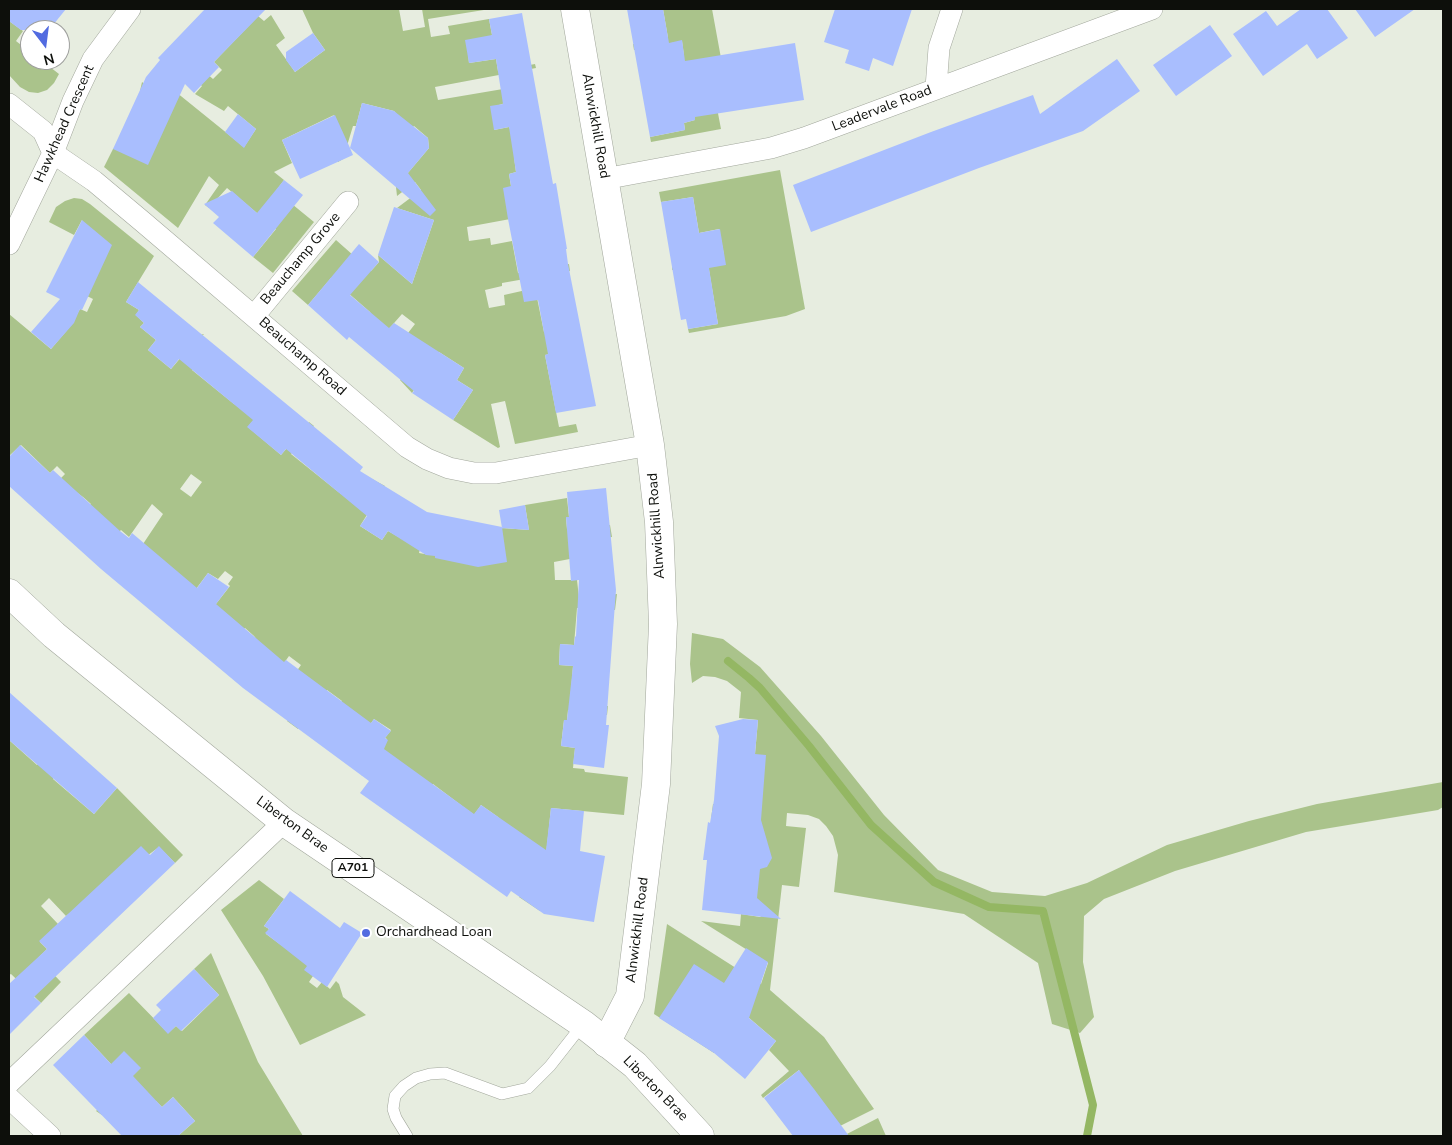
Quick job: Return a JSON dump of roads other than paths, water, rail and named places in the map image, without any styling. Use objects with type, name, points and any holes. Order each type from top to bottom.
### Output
[{"type":"street","name":"Hawkhead Crescent","points":[[9,244],[53,153],[73,101],[93,59],[130,9]]},
{"type":"street","name":"Alnwickhill Road","points":[[575,9],[650,445],[659,522],[663,624],[656,784],[630,996],[606,1043]]},
{"type":"street","points":[[936,88],[939,48],[952,9]]},
{"type":"street","name":"Leadervale Road","points":[[604,179],[772,148],[804,138],[1152,9]]},
{"type":"street","name":"Beauchamp Road","points":[[9,104],[43,131],[53,153],[101,187],[407,447],[427,459],[449,468],[474,473],[496,473],[650,445]]},
{"type":"street","name":"Beauchamp Grove","points":[[254,316],[348,202]]},
{"type":"street","name":"Liberton Brae","points":[[9,593],[54,635],[284,822],[583,1024],[634,1065],[700,1136]]},
{"type":"street","points":[[9,1083],[284,822]]},
{"type":"street","points":[[9,1098],[50,1136]]},
{"type":"lane","points":[[407,1136],[393,1109],[395,1096],[404,1086],[416,1078],[430,1074],[445,1073],[502,1094],[528,1088],[550,1066],[583,1024]]},
{"type":"waterway","points":[[728,661],[760,688],[809,746],[871,825],[934,882],[989,907],[1043,911],[1093,1105],[1087,1136]]},
{"type":"place","name":"Orchardhead Loan","points":[[366,933]]}]
